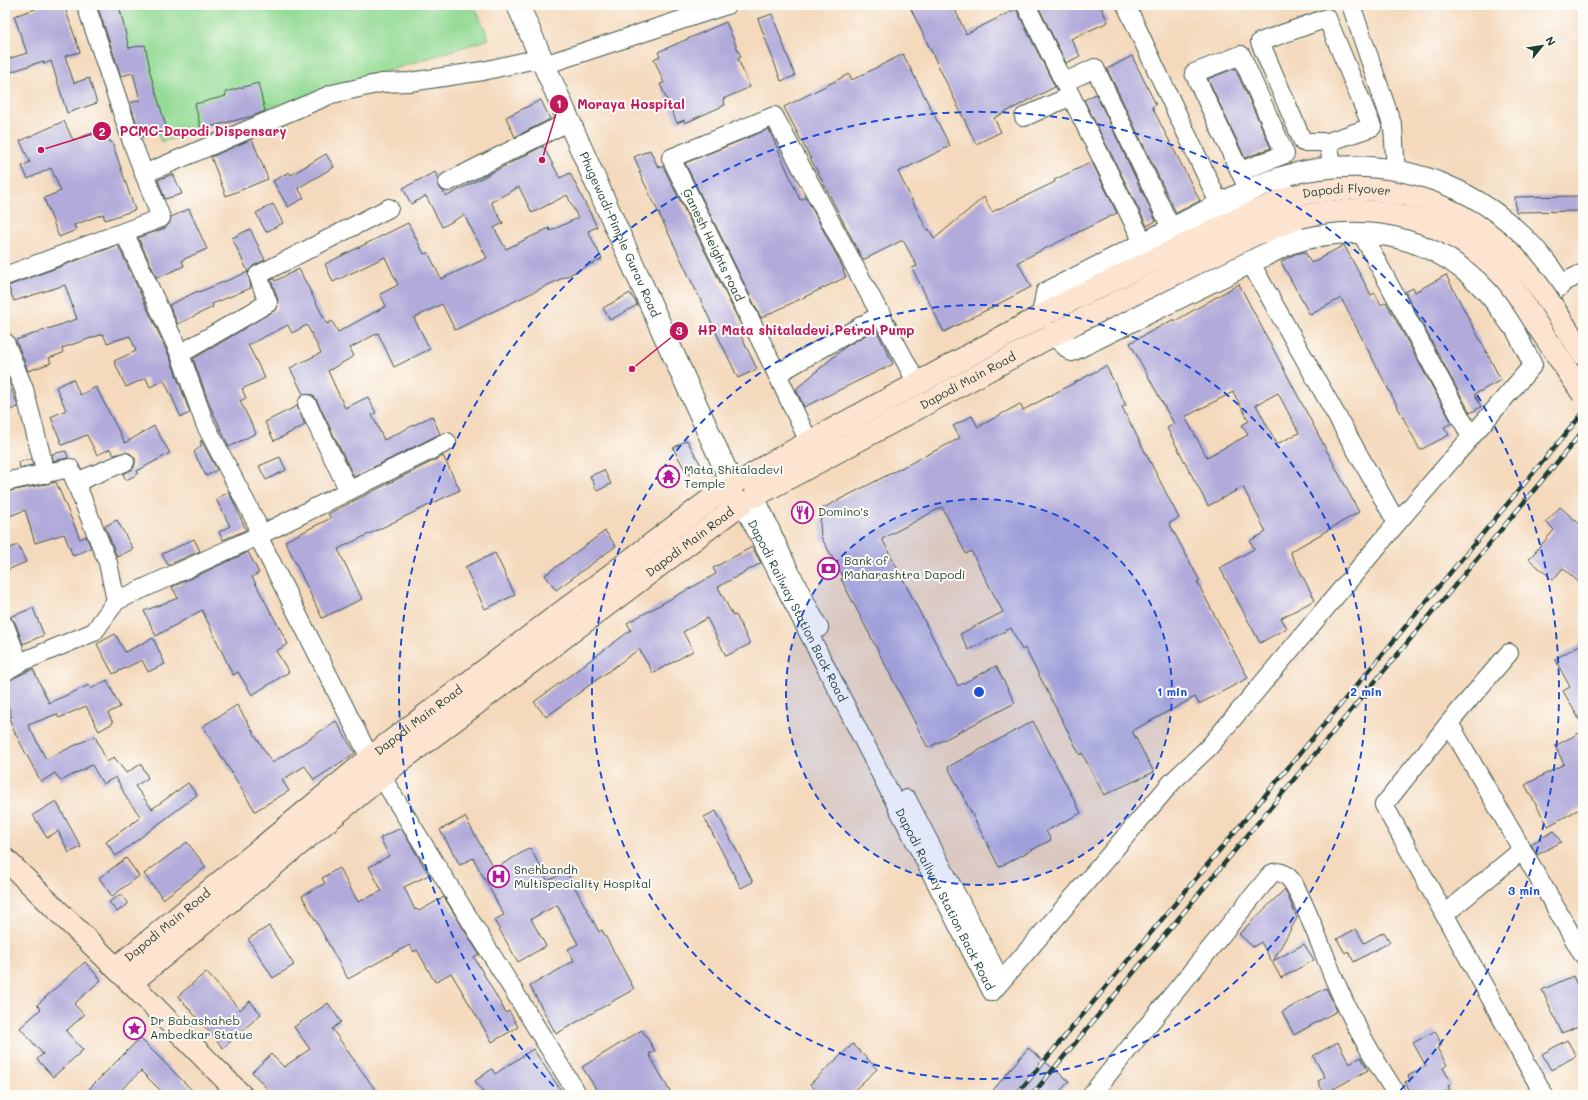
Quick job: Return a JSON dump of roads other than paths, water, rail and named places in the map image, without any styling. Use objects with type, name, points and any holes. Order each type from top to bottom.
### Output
[{"type":"main road","name":"Dapodi Flyover","points":[[1043,315],[1247,215],[1294,196],[1332,189],[1374,189],[1411,195],[1451,210],[1475,224],[1507,250],[1521,264],[1583,354]]},
{"type":"main road","name":"Dapodi Flyover","points":[[1054,334],[1256,234],[1300,217],[1318,213],[1353,209],[1389,213],[1424,223],[1463,242],[1505,278],[1583,394]]},
{"type":"main road","name":"Dapodi Main Road","points":[[131,983],[382,777],[744,491],[769,464],[1043,315]]},
{"type":"main road","name":"Dapodi Main Road","points":[[116,968],[370,758],[715,496],[744,491],[1054,334]]},
{"type":"main road","points":[[5,859],[116,968],[241,1095]]},
{"type":"street","points":[[5,274],[161,218],[144,174],[86,5]]},
{"type":"street","name":"Phugewadi-Pimple Gurav Road","points":[[518,5],[551,63],[667,324],[744,491]]},
{"type":"street","name":"Phugewadi-Pimple Gurav Road","points":[[534,5],[568,122],[667,324]]},
{"type":"street","points":[[144,174],[332,94],[381,83],[410,82],[538,59],[551,63],[727,5]]},
{"type":"street","points":[[1026,5],[1144,244]]},
{"type":"street","points":[[1126,5],[1220,205]]},
{"type":"street","points":[[1351,5],[1393,126],[1396,171]]},
{"type":"street","points":[[1327,18],[1372,127],[1328,142],[1303,142],[1260,42],[1327,18]]},
{"type":"street","points":[[1043,315],[1047,293],[1220,205],[1245,181],[1285,154],[1241,54],[1194,73],[1245,181]]},
{"type":"street","points":[[1024,117],[1068,89],[1095,68],[1172,230]]},
{"type":"street","name":"Ganesh Heights road","points":[[809,442],[671,158],[774,116],[882,314]]},
{"type":"street","points":[[448,182],[568,122]]},
{"type":"street","points":[[1328,142],[1333,168]]},
{"type":"street","points":[[1245,181],[1288,176],[1333,168],[1369,168],[1396,171],[1439,183],[1460,192],[1487,207],[1521,235],[1537,251],[1560,284]]},
{"type":"street","points":[[180,354],[268,303],[258,275],[389,208]]},
{"type":"street","points":[[124,232],[180,354],[205,424],[256,522],[258,536],[370,758],[578,1095]]},
{"type":"street","points":[[1054,334],[1072,350],[1250,262],[1289,243],[1336,232],[1361,232],[1385,234],[1406,239],[1432,249],[1451,260],[1489,293],[1512,324],[1533,365],[1397,523],[1250,262]]},
{"type":"street","points":[[1361,232],[1471,437]]},
{"type":"street","points":[[1512,324],[1560,284],[1583,273]]},
{"type":"street","points":[[777,374],[882,314],[917,383]]},
{"type":"street","points":[[5,342],[24,389],[46,474]]},
{"type":"street","points":[[307,404],[349,491]]},
{"type":"street","points":[[5,626],[12,667],[94,632],[116,601],[258,536],[448,442]]},
{"type":"street","points":[[76,482],[125,462]]},
{"type":"street","points":[[5,482],[70,468],[108,564],[116,601]]},
{"type":"street","name":"Dapodi Railway Station Back Road","points":[[744,491],[992,992],[1172,782],[1209,746],[1397,523]]},
{"type":"street","points":[[1509,653],[1449,723],[1384,805],[1544,1095]]},
{"type":"street","points":[[1449,723],[1583,955]]},
{"type":"street","points":[[1445,914],[1522,850]]},
{"type":"street","points":[[1091,1095],[1271,874],[1276,872],[1282,873],[1289,877],[1294,884],[1312,921],[1339,989],[1373,1056],[1397,1095]]},
{"type":"railway","points":[[1016,1095],[1583,413]]},
{"type":"railway","points":[[1032,1095],[1583,431]]},
{"type":"place","name":"PCMC-Dapodi Dispensary","points":[[41,150]]},
{"type":"place","name":"Moraya Hospital","points":[[542,160]]},
{"type":"place","name":"HP Mata shitaladevi Petrol Pump","points":[[632,369]]},
{"type":"place","name":"Mata Shitaladevi Temple","points":[[668,477]]},
{"type":"place","name":"Domino's","points":[[802,512]]},
{"type":"place","name":"Bank of Maharashtra Dapodi","points":[[828,568]]},
{"type":"place","name":"Snehbandh Multispeciality Hospital","points":[[499,877]]},
{"type":"place","name":"Dr Babashaheb Ambedkar Statue","points":[[135,1028]]}]
